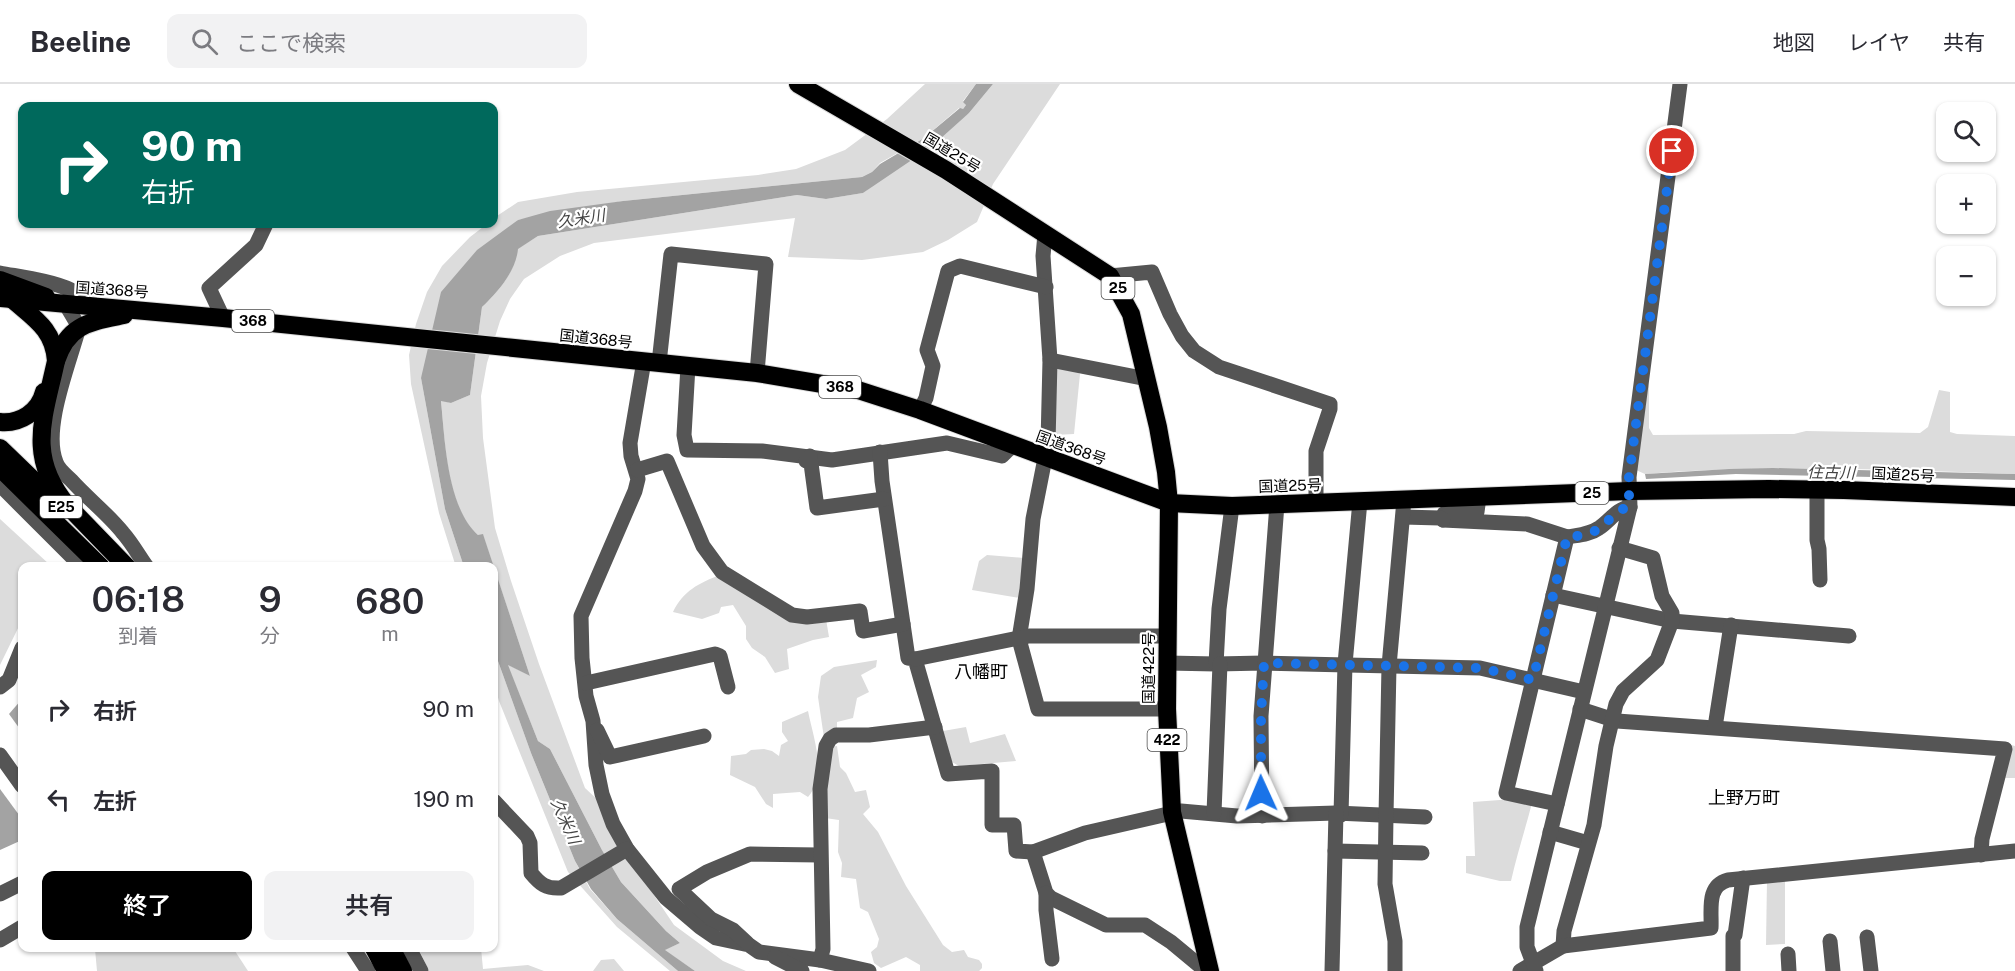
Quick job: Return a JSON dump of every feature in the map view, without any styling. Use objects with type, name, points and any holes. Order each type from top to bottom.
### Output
[{"type":"highway","name":"国道25号","points":[[798,84],[934,163],[1110,276],[1131,314],[1166,472],[1169,503],[1232,506],[1360,501],[1404,508],[1479,497],[1630,499],[1817,489],[2015,497]]},
{"type":"highway","points":[[0,280],[66,305]]},
{"type":"highway","name":"国道368号","points":[[4,302],[223,318],[651,362],[757,373],[858,390],[920,410],[1169,503]]},
{"type":"highway","points":[[4,302],[45,329],[51,336],[56,361]]},
{"type":"highway","points":[[0,422],[13,422],[21,419],[39,405],[51,360],[42,331],[4,302]]},
{"type":"highway","points":[[122,562],[58,494],[44,466],[41,437],[56,361],[62,344],[79,327],[105,318],[143,311]]},
{"type":"highway","name":"E25","points":[[0,448],[115,562]]},
{"type":"highway","name":"E25","points":[[0,468],[96,562]]},
{"type":"highway","name":"国道422号","points":[[1169,503],[1167,709],[1172,812],[1210,971]]},
{"type":"highway","points":[[376,952],[386,971]]},
{"type":"highway","points":[[393,952],[403,971]]},
{"type":"street","points":[[1680,84],[1629,477],[1630,499],[1526,935],[1530,969],[1563,946],[1711,928],[1713,891],[1720,882],[2015,851]]},
{"type":"street","points":[[223,318],[209,288],[256,245],[264,228]]},
{"type":"street","points":[[1045,234],[1043,255],[1050,360],[1048,443],[1033,519],[1027,589],[1019,639],[1038,709],[1167,709]]},
{"type":"street","points":[[704,736],[610,757],[593,722],[586,696],[582,658],[582,616],[638,479],[631,456],[630,443],[651,362],[671,254],[766,264],[757,373]]},
{"type":"street","points":[[920,410],[926,398],[933,366],[927,350],[948,272],[960,266],[1046,287]]},
{"type":"street","points":[[1110,276],[1152,272],[1170,314],[1182,336],[1194,351],[1219,367],[1330,404],[1316,451],[1316,503]]},
{"type":"street","points":[[0,273],[35,279],[72,290],[89,307]]},
{"type":"street","points":[[66,305],[79,327],[67,360],[56,413],[52,438],[56,463],[123,532],[144,562]]},
{"type":"street","points":[[1050,360],[1147,379]]},
{"type":"street","points":[[688,366],[684,435],[687,450],[762,451],[808,459],[832,460],[947,443],[1002,456],[1012,446]]},
{"type":"street","points":[[880,452],[884,499],[908,658],[915,659],[1029,636],[1167,636]]},
{"type":"street","points":[[808,459],[817,508],[884,499]]},
{"type":"street","points":[[637,470],[667,462],[703,546],[722,572],[792,615],[819,616],[860,611],[863,631],[903,624]]},
{"type":"street","points":[[0,485],[77,562]]},
{"type":"street","points":[[1817,489],[1820,580]]},
{"type":"street","points":[[1443,520],[1444,514],[1477,512],[1479,497]]},
{"type":"street","points":[[0,498],[66,562]]},
{"type":"street","points":[[1395,971],[1395,942],[1385,884],[1385,852],[1389,666],[1404,508],[1443,520],[1527,524],[1567,537],[1591,533],[1601,527],[1630,499]]},
{"type":"street","points":[[1332,971],[1335,851],[1345,664],[1360,501]]},
{"type":"street","points":[[1262,816],[1260,746],[1264,663],[1277,504]]},
{"type":"street","points":[[1214,813],[1219,609],[1232,506]]},
{"type":"street","points":[[1557,804],[1506,793],[1567,537]]},
{"type":"street","points":[[1563,946],[1564,931],[1594,825],[1616,704],[1623,691],[1657,660],[1672,621],[1672,613],[1662,596],[1653,558],[1619,548]]},
{"type":"street","points":[[1553,595],[1672,621],[1849,636]]},
{"type":"street","points":[[1715,727],[1731,625]]},
{"type":"street","points":[[586,683],[714,654],[720,656],[728,687]]},
{"type":"street","points":[[0,687],[9,680],[18,658]]},
{"type":"street","points":[[915,659],[948,774],[992,771],[992,825],[1014,825],[1016,851],[1033,852],[1085,833],[1172,812],[1262,816],[1338,814],[1425,818]]},
{"type":"street","points":[[1167,663],[1345,664],[1480,668],[1584,692]]},
{"type":"street","points":[[1580,710],[1612,720],[2005,749],[1982,839],[1981,855]]},
{"type":"street","points":[[593,722],[596,765],[602,794],[613,824],[627,849],[666,898],[700,927],[716,938],[749,945]]},
{"type":"street","points":[[820,960],[823,949],[820,789],[826,746],[836,735],[869,735],[935,727]]},
{"type":"street","points":[[0,755],[18,777]]},
{"type":"street","points":[[498,805],[527,836],[530,843],[531,873],[540,884],[550,889],[561,888],[627,849]]},
{"type":"street","points":[[1550,831],[1588,843]]},
{"type":"street","points":[[1335,851],[1422,853]]},
{"type":"street","points":[[1033,852],[1046,893],[1052,959]]},
{"type":"street","points":[[820,855],[750,854],[707,872],[679,889],[711,919],[733,930],[759,952],[820,960],[862,969]]},
{"type":"street","points":[[1733,971],[1733,936],[1743,878]]},
{"type":"street","points":[[0,894],[18,885]]},
{"type":"street","points":[[1046,893],[1051,898],[1101,924],[1145,925],[1171,942],[1206,971]]},
{"type":"street","points":[[0,920],[11,933]]},
{"type":"street","points":[[1868,937],[1870,971]]},
{"type":"street","points":[[1830,941],[1833,971]]},
{"type":"street","points":[[356,952],[368,971]]},
{"type":"street","points":[[411,952],[421,971]]},
{"type":"street","points":[[770,953],[802,971]]},
{"type":"street","points":[[1788,954],[1789,971]]},
{"type":"street","points":[[838,971],[862,969]]},
{"type":"shaded area","points":[[925,84],[976,84],[963,101],[966,105],[962,110],[959,108],[924,138],[880,163],[872,172],[862,177],[623,201],[518,220],[421,378],[445,509],[462,562],[454,562],[439,513],[411,384],[409,355],[427,292],[442,266],[470,237],[482,228],[498,228],[498,215],[518,202],[577,192],[758,175],[796,169],[845,150],[887,119]]},
{"type":"shaded area","points":[[993,84],[1060,84],[993,184],[977,222],[923,252],[862,260],[788,257],[795,218],[594,243],[560,256],[524,279],[510,299],[500,321],[487,363],[481,396],[483,438],[495,528],[539,664],[585,788],[601,803],[619,843],[674,925],[723,961],[746,971],[695,971],[664,950],[680,943],[621,882],[550,749],[538,741],[507,664],[530,676],[498,580],[498,562],[492,562],[483,535],[478,535],[467,523],[453,491],[446,453],[441,400],[451,403],[470,395],[482,307],[500,288],[510,273],[517,249],[538,236],[797,195],[826,199],[863,193],[969,113]]},
{"type":"shaded area","points":[[1055,364],[1077,369],[1080,374],[1074,434],[1054,435]]},
{"type":"shaded area","points":[[1649,380],[1649,428],[1653,435],[1794,434],[1806,431],[1920,433],[1928,427],[1939,390],[1950,392],[1950,432],[2015,436],[2015,474],[1737,469],[1645,474],[1636,470]]},
{"type":"shaded area","points":[[0,519],[47,562],[18,562],[18,628],[0,665]]},
{"type":"shaded area","points":[[987,555],[1024,558],[1020,598],[972,590],[979,561]]},
{"type":"shaded area","points":[[720,575],[738,589],[826,619],[829,637],[787,649],[789,669],[775,673],[765,657],[752,648],[746,639],[746,626],[733,605],[721,607],[719,613],[702,619],[673,612],[682,598],[692,589]]},
{"type":"shaded area","points":[[877,660],[876,667],[861,675],[869,692],[857,698],[853,718],[837,722],[837,730],[824,738],[818,697],[821,676],[834,667]]},
{"type":"shaded area","points":[[498,661],[531,753],[575,861],[590,889],[617,919],[678,971],[670,971],[617,927],[568,872],[499,701]]},
{"type":"shaded area","points":[[808,711],[818,767],[814,788],[808,797],[800,792],[773,794],[773,808],[766,804],[755,787],[730,775],[731,756],[764,749],[779,756],[781,745],[788,741],[782,732],[782,722]]},
{"type":"shaded area","points":[[966,727],[970,743],[1005,734],[1016,761],[959,766],[952,762],[943,731]]},
{"type":"shaded area","points":[[2011,745],[2015,746],[2015,778],[2003,778]]},
{"type":"shaded area","points":[[837,746],[840,767],[846,773],[855,792],[866,790],[870,807],[863,814],[878,832],[906,886],[943,945],[952,952],[964,950],[968,957],[979,960],[982,968],[979,971],[920,971],[920,965],[906,957],[881,968],[874,963],[871,952],[877,947],[879,939],[868,912],[860,908],[856,879],[841,877],[842,863],[838,852],[839,820],[825,818],[825,789],[831,747]]},
{"type":"shaded area","points":[[1513,799],[1532,803],[1511,881],[1500,881],[1466,873],[1466,856],[1475,856],[1473,802]]},
{"type":"shaded area","points":[[1785,878],[1785,944],[1766,945],[1767,879]]},
{"type":"shaded area","points":[[95,952],[236,952],[248,971],[97,971]]},
{"type":"shaded area","points":[[420,952],[481,952],[483,969],[528,965],[544,971],[429,971]]},
{"type":"shaded area","points":[[614,959],[624,971],[593,971],[601,960]]},
{"type":"water","name":"久米川","points":[[976,84],[993,84],[969,113],[931,147],[863,193],[826,199],[797,195],[538,236],[518,249],[510,273],[500,288],[482,307],[470,395],[451,403],[441,401],[446,454],[454,491],[468,523],[478,535],[483,534],[492,562],[462,562],[445,509],[421,378],[441,292],[477,250],[518,220],[550,211],[623,201],[862,177],[924,138],[960,108],[963,109],[966,105],[963,102]]},
{"type":"water","name":"住古川","points":[[1773,468],[2015,474],[2015,480],[1736,474],[1646,479],[1645,474]]},
{"type":"water","name":"久米川","points":[[498,579],[530,676],[508,665],[538,741],[550,749],[621,882],[680,943],[665,950],[695,971],[678,971],[617,919],[591,889],[575,861],[531,753],[498,661]]},
{"type":"water","points":[[18,704],[18,726],[9,714]]},
{"type":"water","points":[[0,789],[18,814],[18,842],[0,850]]},
{"type":"district","name":"八幡町","points":[[981,672]]},
{"type":"district","name":"上野万町","points":[[1744,798]]},
{"type":"route","points":[[1261,793],[1260,746],[1264,663],[1480,668],[1533,680],[1567,537],[1591,533],[1621,508],[1629,507],[1629,477],[1672,151]]}]
